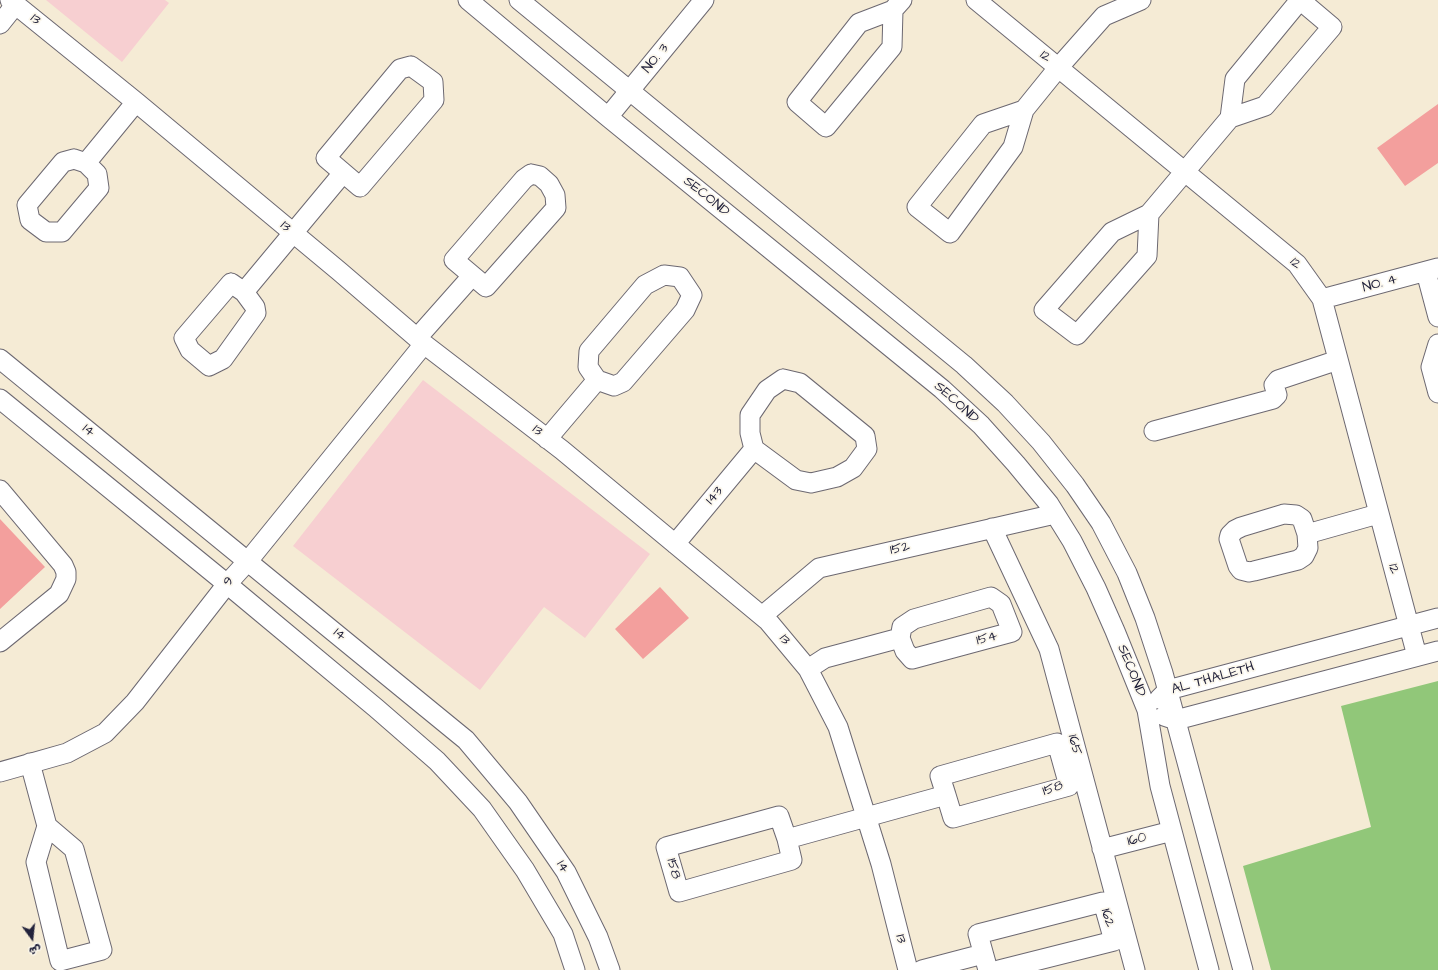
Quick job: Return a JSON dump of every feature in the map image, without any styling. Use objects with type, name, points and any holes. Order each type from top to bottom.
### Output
[{"type":"street","name":"SECOND","points":[[468,0],[608,117],[942,389],[981,425],[1016,464],[1048,504],[1072,541],[1096,588],[1121,644],[1147,710],[1160,786],[1209,970]]},
{"type":"street","name":"SECOND","points":[[519,0],[964,365],[1006,403],[1041,442],[1075,485],[1101,523],[1130,581],[1145,618],[1168,690],[1243,970]]},
{"type":"street","name":"NO. 3","points":[[608,117],[704,0]]},
{"type":"street","name":"12","points":[[976,0],[1297,264],[1322,299],[1417,656]]},
{"type":"street","points":[[1024,110],[983,124],[917,207],[950,233],[1013,147],[1024,110],[1105,8],[1141,0]]},
{"type":"street","points":[[1149,214],[1147,256],[1077,335],[1044,310],[1112,232],[1149,214],[1230,118],[1265,106],[1332,27],[1300,0],[1235,79],[1230,118]]},
{"type":"street","points":[[0,24],[13,2]]},
{"type":"street","name":"13","points":[[13,2],[339,271],[420,341],[547,439],[768,621],[808,669],[838,727],[881,864],[908,970]]},
{"type":"street","points":[[897,5],[892,47],[826,127],[797,102],[859,23],[897,5]]},
{"type":"street","points":[[411,66],[433,82],[434,100],[360,187],[343,173],[326,158],[400,69],[411,66]]},
{"type":"street","points":[[86,163],[136,102]]},
{"type":"street","points":[[244,292],[343,173]]},
{"type":"street","points":[[531,174],[540,176],[549,184],[555,195],[556,208],[486,287],[472,276],[454,260],[524,179],[531,174]]},
{"type":"street","points":[[1432,270],[1438,317]]},
{"type":"street","name":"NO. 4","points":[[1322,299],[1432,270]]},
{"type":"street","points":[[664,275],[680,277],[692,295],[684,310],[623,382],[614,386],[597,380],[588,367],[588,351],[646,285],[664,275]]},
{"type":"street","name":"9","points":[[0,772],[68,753],[105,733],[135,702],[472,276]]},
{"type":"street","points":[[1438,344],[1431,368],[1438,393]]},
{"type":"street","name":"14","points":[[0,359],[466,740],[518,802],[566,872],[598,937],[610,970]]},
{"type":"street","points":[[1154,431],[1273,400],[1277,395],[1274,386],[1278,380],[1338,360]]},
{"type":"street","points":[[783,379],[800,383],[854,426],[865,436],[867,449],[853,468],[837,478],[811,483],[796,480],[754,449],[750,433],[750,415],[767,390],[783,379]]},
{"type":"street","points":[[547,439],[597,380]]},
{"type":"street","points":[[0,399],[227,584],[437,761],[482,809],[524,870],[562,934],[575,970]]},
{"type":"street","name":"143","points":[[675,544],[754,449]]},
{"type":"street","points":[[0,490],[63,565],[66,572],[66,579],[59,594],[0,642]]},
{"type":"street","name":"152","points":[[762,616],[819,568],[1055,514]]},
{"type":"street","points":[[1307,534],[1378,514]]},
{"type":"street","name":"165","points":[[992,528],[1049,649],[1134,970]]},
{"type":"street","name":"154","points":[[990,597],[1001,604],[1012,632],[912,659],[905,652],[900,638],[902,627],[914,619],[990,597]]},
{"type":"street","name":"AL THALETH","points":[[1438,618],[1168,690],[1147,710],[1176,720],[1438,651]]},
{"type":"street","points":[[808,669],[825,658],[900,638]]},
{"type":"street","name":"158","points":[[1057,743],[1069,786],[953,818],[946,796],[940,776],[1057,743]]},
{"type":"street","points":[[30,764],[47,826],[36,862],[60,961],[102,950],[74,849],[47,826]]},
{"type":"street","points":[[787,839],[946,796]]},
{"type":"street","name":"158","points":[[779,816],[787,839],[792,860],[679,892],[666,847],[779,816]]},
{"type":"street","name":"160","points":[[1102,849],[1172,831]]},
{"type":"street","name":"162","points":[[922,970],[986,962],[978,934],[1103,902],[1114,941],[999,970]]},
{"type":"shaded area","points":[[46,0],[165,0],[169,3],[122,62]]},
{"type":"shaded area","points":[[423,380],[650,554],[585,638],[544,607],[480,690],[293,546]]},
{"type":"green space","points":[[1438,681],[1438,970],[1271,970],[1243,866],[1371,827],[1341,706]]},
{"type":"building","points":[[1438,104],[1438,163],[1405,186],[1377,148]]},
{"type":"building","points":[[0,519],[45,567],[0,609]]},
{"type":"building","points":[[660,587],[689,618],[643,659],[615,629]]}]
